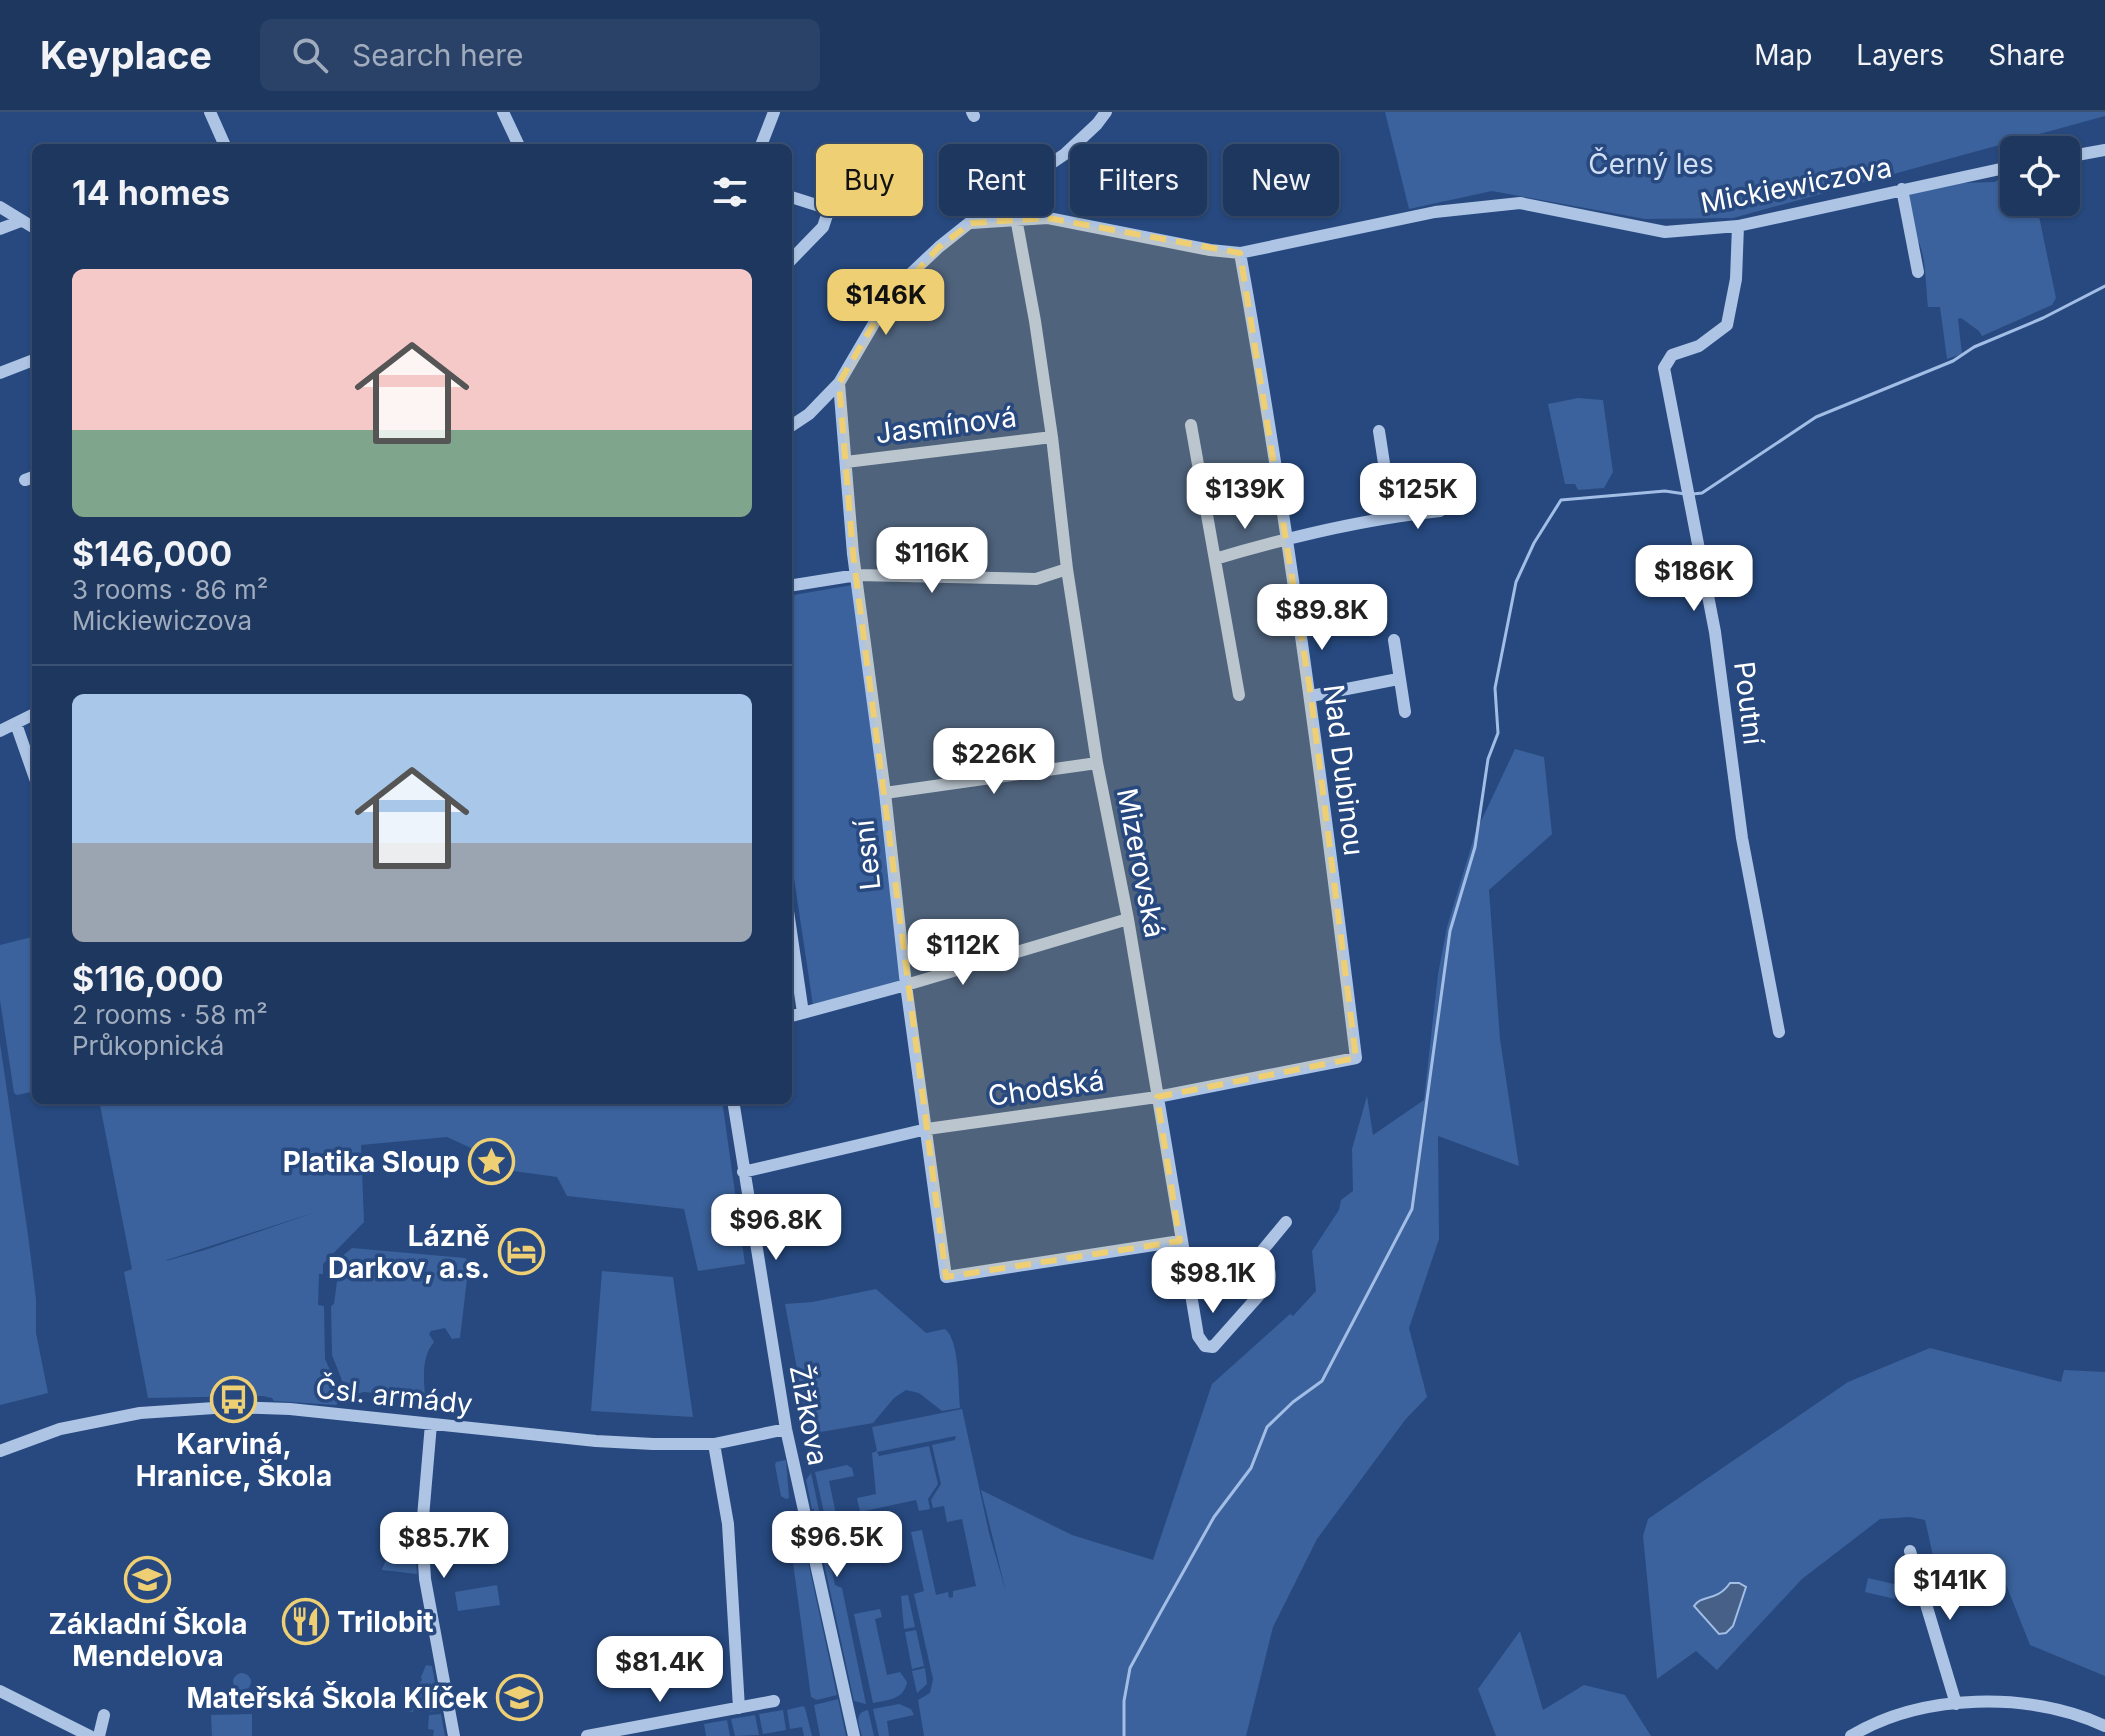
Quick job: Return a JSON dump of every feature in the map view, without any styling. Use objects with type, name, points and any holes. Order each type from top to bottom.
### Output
[{"type":"street","points":[[210,112],[224,144]]},
{"type":"street","points":[[503,112],[518,144]]},
{"type":"street","points":[[762,144],[774,112]]},
{"type":"street","points":[[792,425],[809,414],[839,383],[869,330],[904,280],[939,247],[1003,196],[1065,154],[1106,112]]},
{"type":"street","points":[[2080,154],[2105,150]]},
{"type":"street","name":"Mickiewiczova","points":[[971,223],[1048,218],[1210,250],[1240,253],[1435,212],[1520,203],[1665,232],[1738,226],[2000,169]]},
{"type":"street","points":[[1902,189],[1918,272]]},
{"type":"street","points":[[792,197],[816,205]]},
{"type":"street","points":[[0,207],[32,227]]},
{"type":"street","points":[[792,259],[823,227],[827,216]]},
{"type":"street","name":"Mizerovská","points":[[1016,218],[1052,437],[1067,569],[1097,763],[1128,919],[1180,1241],[1198,1336],[1205,1346],[1213,1347],[1269,1284],[1271,1275],[1268,1265],[1257,1257],[1286,1222]]},
{"type":"street","points":[[0,229],[21,221]]},
{"type":"street","name":"Poutní","points":[[1738,226],[1736,279],[1727,325],[1699,346],[1672,355],[1664,368],[1713,618],[1742,838],[1779,1032]]},
{"type":"street","name":"Nad Dubinou","points":[[1240,253],[1311,696],[1356,1058]]},
{"type":"street","points":[[0,373],[32,361]]},
{"type":"street","name":"Lesní","points":[[839,383],[853,554],[885,793],[906,985],[946,1277],[1180,1241]]},
{"type":"street","points":[[1191,425],[1239,695]]},
{"type":"street","points":[[1379,431],[1392,515]]},
{"type":"street","name":"Jasmínová","points":[[846,462],[1052,437]]},
{"type":"street","points":[[1215,559],[1285,538],[1392,515],[1440,511]]},
{"type":"street","points":[[792,585],[857,575],[1036,579],[1067,569]]},
{"type":"street","points":[[1394,640],[1405,712]]},
{"type":"street","points":[[1311,696],[1398,679]]},
{"type":"street","points":[[0,731],[32,715]]},
{"type":"street","points":[[16,724],[32,770]]},
{"type":"street","points":[[885,793],[1097,763]]},
{"type":"street","points":[[792,1016],[1128,919]]},
{"type":"street","points":[[792,938],[803,1013]]},
{"type":"street","name":"Chodská","points":[[743,1172],[927,1129],[1157,1097],[1356,1058]]},
{"type":"street","name":"Žižkova","points":[[734,1104],[786,1429],[854,1736]]},
{"type":"street","name":"Čsl. armády","points":[[0,1451],[60,1429],[140,1413],[229,1407],[290,1409],[596,1441],[714,1444],[786,1429]]},
{"type":"street","points":[[431,1424],[422,1529],[425,1579],[454,1736]]},
{"type":"street","points":[[714,1444],[728,1524],[739,1708]]},
{"type":"street","points":[[1910,1551],[1956,1704]]},
{"type":"street","points":[[0,1691],[90,1736]]},
{"type":"street","points":[[587,1736],[774,1701]]},
{"type":"street","points":[[1851,1736],[1863,1728],[1926,1707],[1986,1702],[2041,1705],[2105,1726]]},
{"type":"street","points":[[99,1736],[104,1715]]},
{"type":"highlighted area","points":[[1048,218],[1240,253],[1311,696],[1356,1058],[1157,1097],[1180,1241],[946,1277],[853,554],[839,383],[883,308],[939,247],[971,223]]},
{"type":"green space","name":"Černý les","points":[[1385,112],[2105,112],[2105,116],[2032,136],[2000,136],[2000,145],[1733,218],[1645,219],[1492,191],[1409,209]]},
{"type":"green space","points":[[2000,178],[2000,216],[2039,216],[2056,298],[2052,305],[1982,336],[1961,318],[1958,319],[1962,354],[1947,359],[1940,307],[1928,307],[1923,259],[1915,237],[1909,196],[1912,192],[1962,183],[1995,182]]},
{"type":"green space","points":[[1578,398],[1603,400],[1613,472],[1604,488],[1578,490],[1575,484],[1565,484],[1548,404]]},
{"type":"green space","points":[[852,585],[902,974],[899,982],[813,1005],[792,865],[792,595]]},
{"type":"green space","points":[[1515,749],[1544,757],[1552,834],[1489,890],[1500,1039],[1519,1166],[1438,1136],[1439,1239],[1409,1328],[1427,1397],[1405,1420],[1317,1539],[1273,1627],[1246,1736],[924,1736],[918,1700],[930,1693],[933,1679],[914,1594],[924,1591],[911,1532],[922,1530],[936,1595],[948,1592],[949,1598],[953,1597],[953,1591],[976,1586],[962,1519],[947,1522],[944,1506],[933,1508],[931,1500],[941,1484],[932,1445],[955,1440],[956,1436],[877,1452],[879,1456],[929,1446],[938,1484],[928,1499],[930,1509],[919,1511],[916,1500],[860,1512],[857,1498],[876,1494],[872,1453],[877,1451],[872,1427],[962,1409],[989,1533],[1006,1592],[981,1490],[1072,1535],[1153,1560],[1212,1384],[1290,1314],[1293,1316],[1316,1291],[1312,1251],[1339,1210],[1341,1200],[1353,1191],[1352,1149],[1367,1096],[1373,1135],[1424,1100],[1438,974],[1447,927],[1475,834]]},
{"type":"green space","points":[[32,937],[32,1092],[17,1095],[14,1093],[0,1000],[0,945]]},
{"type":"green space","points":[[0,1043],[36,1299],[36,1333],[48,1393],[0,1405]]},
{"type":"green space","points":[[100,1104],[723,1104],[745,1264],[698,1271],[684,1209],[567,1196],[557,1177],[471,1165],[471,1148],[447,1137],[361,1145],[364,1222],[323,1264],[323,1274],[319,1274],[318,1305],[324,1306],[325,1359],[342,1397],[336,1405],[274,1401],[263,1396],[148,1398],[124,1272],[132,1269]],"holes":[[[316,1212],[208,1249],[167,1260]]]},
{"type":"green space","points":[[352,1248],[465,1258],[469,1262],[460,1338],[452,1339],[445,1328],[429,1334],[434,1342],[425,1361],[425,1398],[364,1392],[356,1394],[353,1386],[345,1388],[332,1355],[331,1306],[334,1304],[340,1258]]},
{"type":"green space","points":[[602,1271],[673,1277],[693,1417],[591,1411]]},
{"type":"green space","points":[[876,1289],[926,1333],[945,1329],[950,1335],[956,1354],[960,1408],[942,1411],[919,1393],[906,1390],[894,1398],[873,1423],[809,1434],[785,1304],[812,1302]]},
{"type":"green space","points":[[1930,1348],[2061,1382],[2064,1370],[2105,1372],[2105,1676],[2030,1645],[2005,1582],[1983,1588],[1971,1556],[1934,1560],[1925,1520],[1910,1517],[1880,1519],[1802,1579],[1717,1670],[1696,1651],[1657,1679],[1643,1536],[1648,1519],[1848,1382]]},
{"type":"green space","points":[[786,1460],[789,1498],[786,1499],[781,1496],[775,1465]]},
{"type":"green space","points":[[847,1465],[852,1468],[854,1476],[829,1481],[843,1547],[832,1549],[815,1472]]},
{"type":"green space","points":[[811,1473],[835,1585],[842,1588],[866,1704],[854,1701],[824,1563],[827,1562],[823,1562],[812,1511],[815,1509],[812,1509],[806,1480]]},
{"type":"green space","points":[[414,1530],[417,1574],[382,1570],[394,1547]]},
{"type":"green space","points":[[792,1538],[796,1547],[802,1545],[807,1557],[837,1695],[817,1700],[811,1697]]},
{"type":"green space","points":[[1868,1578],[1898,1585],[1895,1599],[1865,1592]]},
{"type":"green space","points":[[497,1585],[500,1605],[458,1611],[455,1592]]},
{"type":"green space","points":[[908,1595],[915,1627],[904,1629],[901,1596]]},
{"type":"green space","points":[[880,1609],[882,1617],[875,1619],[887,1675],[900,1672],[907,1682],[899,1696],[873,1703],[854,1614]]},
{"type":"green space","points":[[916,1630],[924,1666],[912,1669],[905,1632]]},
{"type":"green space","points":[[1520,1631],[1543,1710],[1584,1685],[1625,1695],[1651,1736],[1496,1736],[1478,1689]]},
{"type":"green space","points":[[426,1665],[432,1666],[440,1711],[430,1712],[431,1699],[415,1697],[413,1712],[403,1711],[401,1685],[417,1686]]},
{"type":"green space","points":[[925,1668],[927,1684],[917,1693],[912,1671]]},
{"type":"green space","points":[[242,1673],[251,1682],[242,1691],[233,1682]]},
{"type":"green space","points":[[838,1699],[846,1736],[820,1736],[814,1705]]},
{"type":"green space","points":[[899,1704],[911,1709],[914,1715],[887,1721],[889,1736],[879,1736],[873,1709]]},
{"type":"green space","points":[[803,1706],[812,1736],[804,1736],[802,1727],[790,1729],[787,1710]]},
{"type":"green space","points":[[783,1710],[786,1730],[763,1734],[759,1714]]},
{"type":"green space","points":[[868,1710],[874,1736],[862,1736],[859,1717]]},
{"type":"green space","points":[[252,1714],[252,1736],[212,1736],[211,1715]]},
{"type":"green space","points":[[441,1714],[445,1736],[433,1736],[434,1730],[428,1729],[429,1715]]},
{"type":"green space","points":[[755,1715],[759,1735],[735,1736],[731,1719]]},
{"type":"green space","points":[[727,1720],[730,1736],[706,1736],[704,1724]]},
{"type":"shaded area","points":[[1730,1583],[1746,1587],[1733,1626],[1726,1633],[1719,1634],[1694,1606],[1720,1593]]},
{"type":"waterway","points":[[1693,494],[1702,493],[1816,417],[1953,361],[1974,347],[2043,318],[2105,286]]},
{"type":"waterway","points":[[1124,1736],[1124,1701],[1130,1668],[1214,1517],[1251,1468],[1267,1427],[1293,1402],[1322,1381],[1412,1209],[1450,931],[1475,847],[1488,759],[1498,733],[1495,688],[1516,582],[1534,543],[1561,500],[1665,491],[1685,494]]},
{"type":"place","name":"Platika Sloup","points":[[491,1162]]},
{"type":"place","name":"Lázně Darkov, a.s.","points":[[521,1252]]},
{"type":"place","name":"Karviná, Hranice, Škola","points":[[234,1400]]},
{"type":"place","name":"Základní Škola Mendelova","points":[[148,1579]]},
{"type":"place","name":"Trilobit","points":[[306,1622]]},
{"type":"place","name":"Mateřská Škola Klíček","points":[[519,1698]]}]
